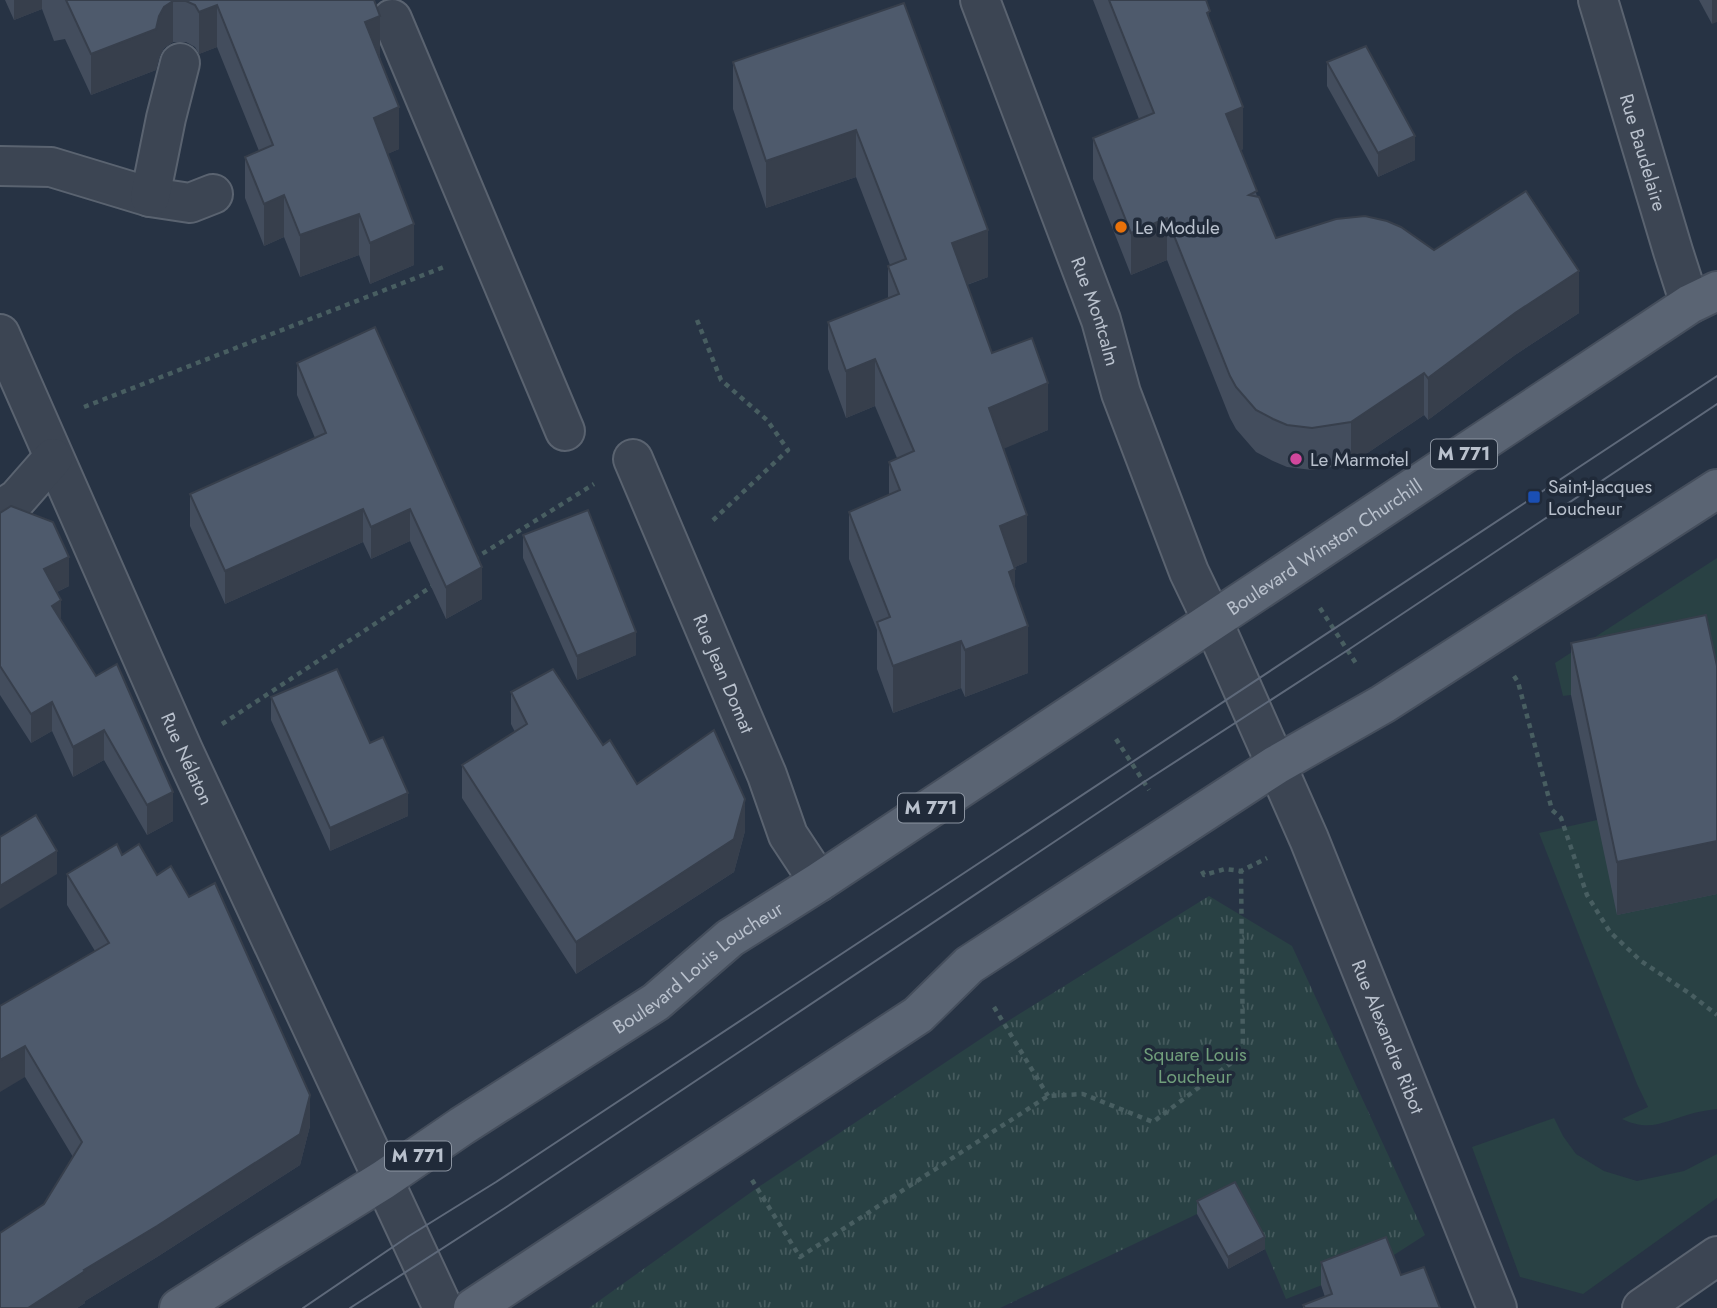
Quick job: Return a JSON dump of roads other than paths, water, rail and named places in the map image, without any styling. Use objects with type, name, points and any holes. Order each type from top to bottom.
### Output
[{"type":"main road","name":"Boulevard Winston Churchill","points":[[1213,622],[1704,298]]},
{"type":"main road","points":[[474,1308],[918,1015],[969,965],[1276,765],[1382,704],[1717,489]]},
{"type":"main road","name":"Boulevard Louis Loucheur","points":[[180,1308],[383,1180],[656,1002],[730,938],[1213,622]]},
{"type":"street","name":"Rue Montcalm","points":[[980,0],[1101,320],[1121,393],[1158,496],[1189,572],[1276,765]]},
{"type":"street","name":"Rue Baudelaire","points":[[1598,0],[1669,237],[1704,298]]},
{"type":"street","points":[[392,19],[565,431]]},
{"type":"street","points":[[150,197],[180,63]]},
{"type":"street","points":[[0,166],[51,167],[150,197],[190,203],[212,194]]},
{"type":"street","name":"Rue Nélaton","points":[[0,334],[183,750],[443,1308]]},
{"type":"street","points":[[0,510],[17,499],[46,441]]},
{"type":"street","name":"Rue Jean Domat","points":[[634,460],[767,775],[788,835],[819,882]]},
{"type":"street","name":"Rue Alexandre Ribot","points":[[1276,765],[1334,899],[1497,1308]]},
{"type":"street","points":[[1643,1308],[1717,1256]]},
{"type":"tram line","points":[[303,1308],[1717,376]]},
{"type":"tram line","points":[[350,1308],[1717,404]]},
{"type":"place","name":"Le Module","points":[[1121,227]]},
{"type":"place","name":"Le Marmotel","points":[[1296,459]]},
{"type":"place","name":"Saint-Jacques Loucheur","points":[[1534,497]]},
{"type":"park label","name":"Square Louis Loucheur","points":[[1195,1065]]}]
